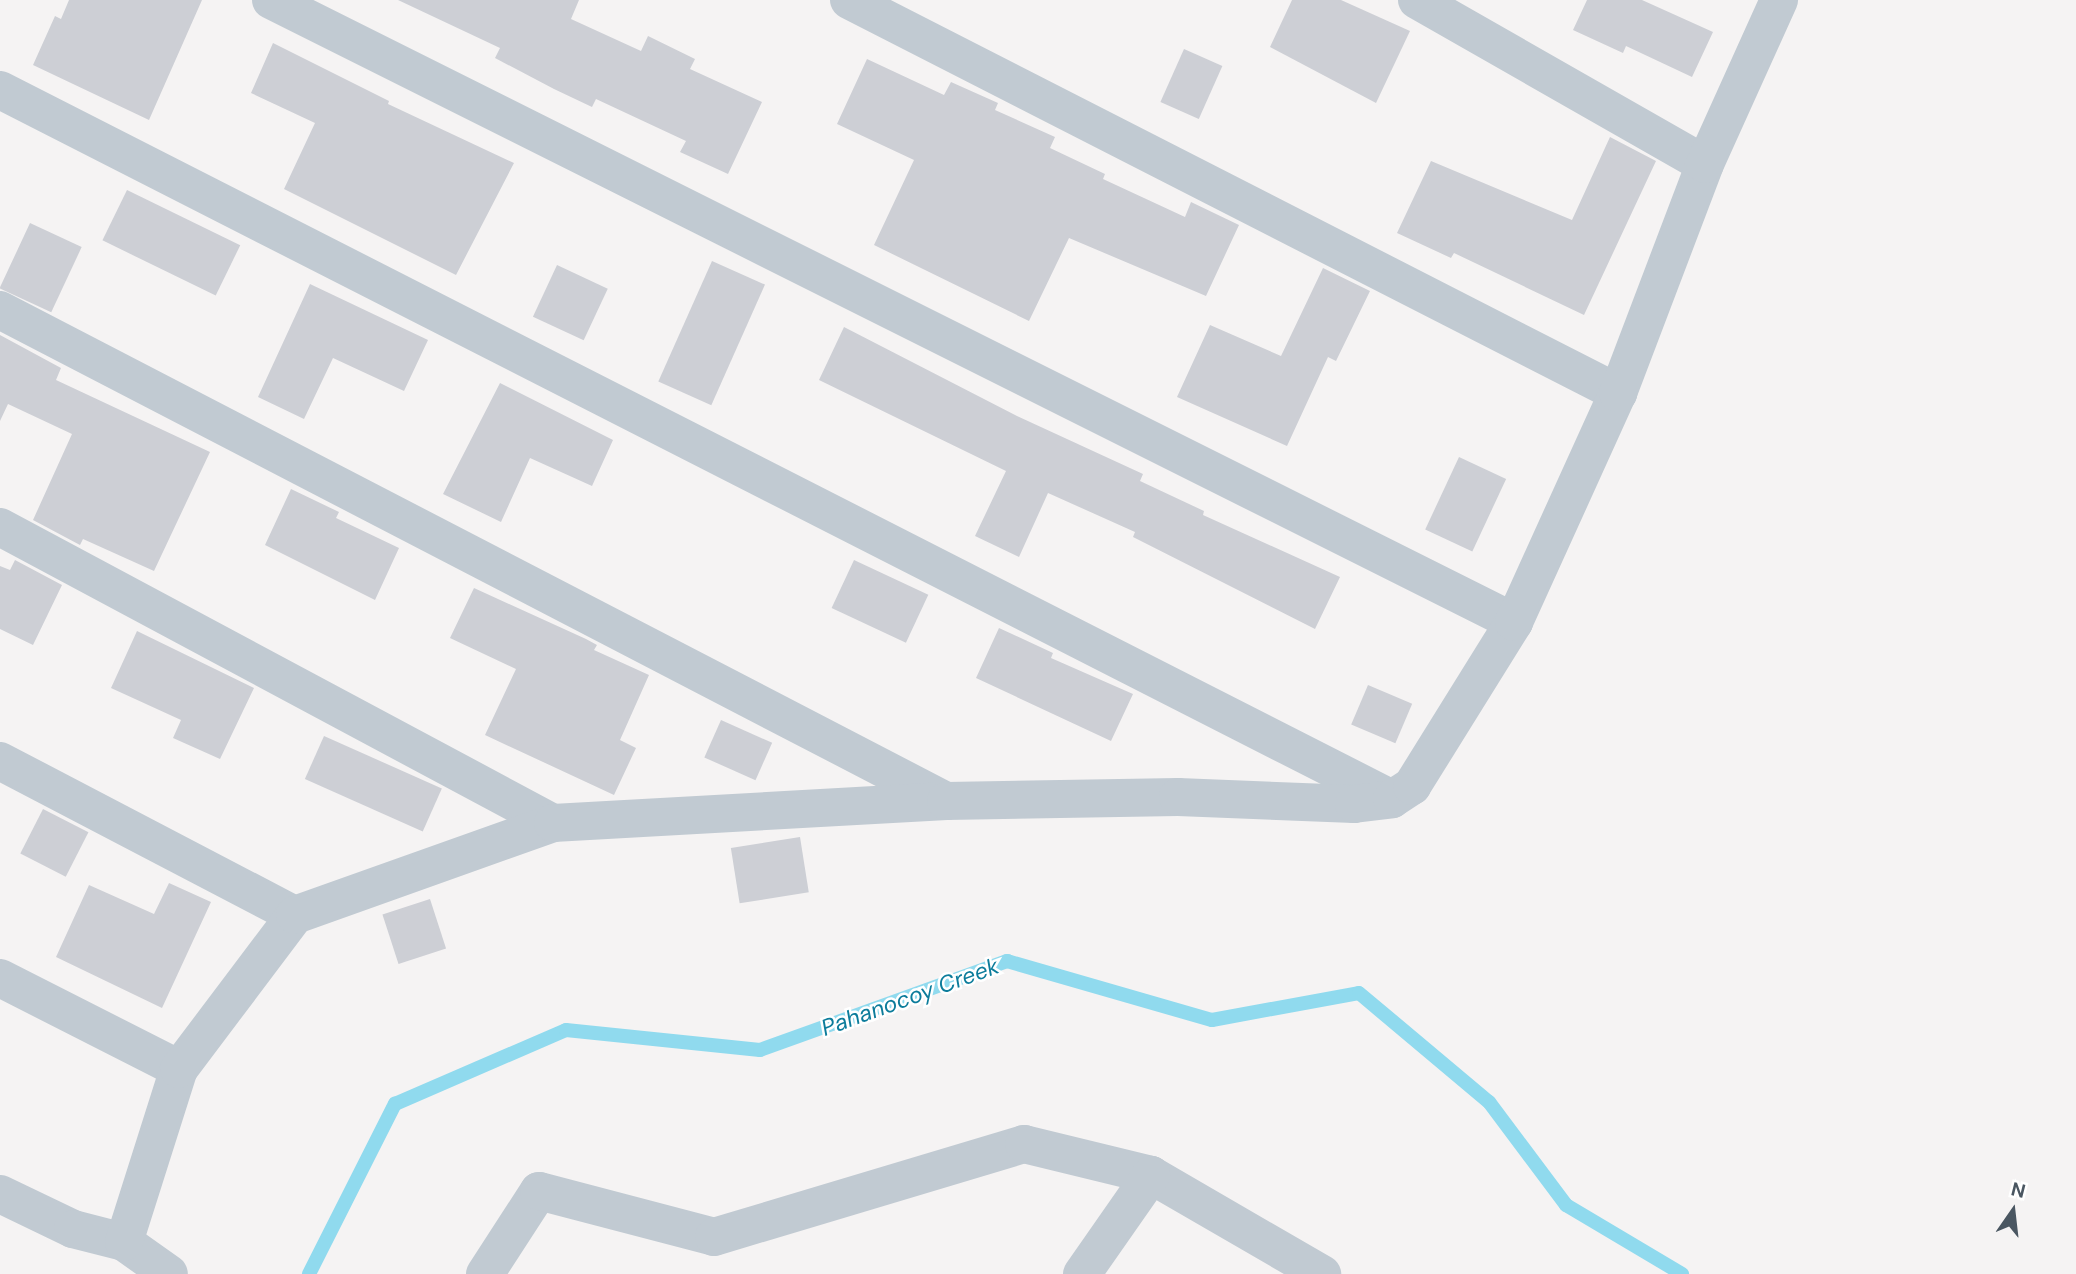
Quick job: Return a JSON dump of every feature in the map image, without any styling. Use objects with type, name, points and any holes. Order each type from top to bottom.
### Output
[{"type":"street","points":[[271,0],[1514,622]]},
{"type":"street","points":[[849,0],[1618,393]]},
{"type":"street","points":[[1417,0],[1705,164]]},
{"type":"street","points":[[124,1242],[179,1069],[295,915],[553,823],[946,801],[1178,797],[1354,804],[1392,799],[1412,786],[1514,622],[1618,393],[1705,164],[1779,0]]},
{"type":"street","points":[[0,90],[1392,799]]},
{"type":"street","points":[[0,310],[946,801]]},
{"type":"street","points":[[0,527],[553,823]]},
{"type":"street","points":[[0,761],[295,915]]},
{"type":"street","points":[[0,978],[179,1069]]},
{"type":"street","points":[[485,1274],[539,1191],[714,1237],[1024,1144],[1151,1175],[1322,1274]]},
{"type":"street","points":[[1082,1274],[1151,1175]]},
{"type":"street","points":[[0,1194],[73,1229],[124,1242],[169,1274]]},
{"type":"building","points":[[69,0],[202,0],[149,120],[33,65],[55,16],[61,19]]},
{"type":"building","points":[[398,0],[579,0],[571,19],[641,51],[648,36],[695,59],[690,69],[762,102],[728,174],[680,152],[686,141],[596,99],[592,107],[554,89],[495,58],[500,48]]},
{"type":"building","points":[[1292,0],[1341,0],[1410,31],[1376,103],[1270,47]]},
{"type":"building","points":[[1587,0],[1642,0],[1713,32],[1692,77],[1626,46],[1623,53],[1573,30]]},
{"type":"building","points":[[273,43],[389,101],[388,104],[514,163],[456,275],[284,189],[315,123],[251,93]]},
{"type":"building","points":[[1184,49],[1222,66],[1199,119],[1160,102]]},
{"type":"building","points":[[867,59],[944,95],[951,82],[998,103],[995,110],[1055,137],[1050,148],[1105,174],[1103,179],[1185,217],[1191,202],[1239,225],[1206,296],[1069,238],[1029,321],[874,245],[914,160],[837,124]]},
{"type":"building","points":[[1610,137],[1656,161],[1584,315],[1454,253],[1451,258],[1397,233],[1431,161],[1572,220]]},
{"type":"building","points":[[127,190],[240,245],[216,296],[102,240]]},
{"type":"building","points":[[30,223],[82,247],[51,312],[0,288]]},
{"type":"building","points":[[712,261],[765,285],[711,405],[658,382]]},
{"type":"building","points":[[557,265],[608,289],[584,340],[533,317]]},
{"type":"building","points":[[1323,268],[1370,291],[1336,361],[1328,357],[1287,446],[1177,397],[1210,325],[1281,356]]},
{"type":"building","points":[[310,284],[428,340],[404,391],[333,358],[304,419],[258,397]]},
{"type":"building","points":[[844,327],[1017,416],[1143,474],[1140,481],[1204,511],[1203,515],[1340,577],[1315,629],[1133,537],[1135,532],[1048,493],[1019,557],[975,536],[1006,471],[819,380]]},
{"type":"building","points":[[0,335],[61,368],[56,380],[210,452],[154,571],[83,539],[80,545],[33,520],[72,434],[8,404],[0,421]]},
{"type":"building","points":[[500,383],[613,440],[592,486],[530,458],[501,522],[443,494]]},
{"type":"building","points":[[1459,457],[1506,479],[1472,551],[1425,530]]},
{"type":"building","points":[[291,489],[339,512],[336,518],[399,548],[375,600],[265,545]]},
{"type":"building","points":[[15,560],[62,585],[33,645],[0,629],[0,566],[10,570]]},
{"type":"building","points":[[854,560],[928,595],[906,643],[832,608]]},
{"type":"building","points":[[474,588],[586,639],[597,645],[594,650],[649,675],[620,740],[636,748],[614,795],[485,735],[516,669],[450,638]]},
{"type":"building","points":[[999,628],[1053,653],[1051,658],[1133,694],[1111,741],[976,678]]},
{"type":"building","points":[[137,631],[254,688],[220,759],[173,738],[181,720],[111,688]]},
{"type":"building","points":[[1368,685],[1412,704],[1395,743],[1351,725]]},
{"type":"building","points":[[721,720],[772,743],[755,780],[704,757]]},
{"type":"building","points":[[324,736],[442,788],[423,831],[305,779]]},
{"type":"building","points":[[43,809],[88,832],[66,877],[20,854]]},
{"type":"building","points":[[800,837],[809,892],[740,903],[731,848]]},
{"type":"building","points":[[169,883],[211,902],[162,1008],[56,957],[89,885],[154,914]]},
{"type":"building","points":[[430,899],[446,948],[399,964],[382,914]]},
{"type":"waterway","name":"Pahanocoy Creek","points":[[309,1274],[395,1104],[566,1030],[760,1050],[1007,961],[1212,1020],[1359,993],[1489,1102],[1566,1205],[1682,1274]]}]
